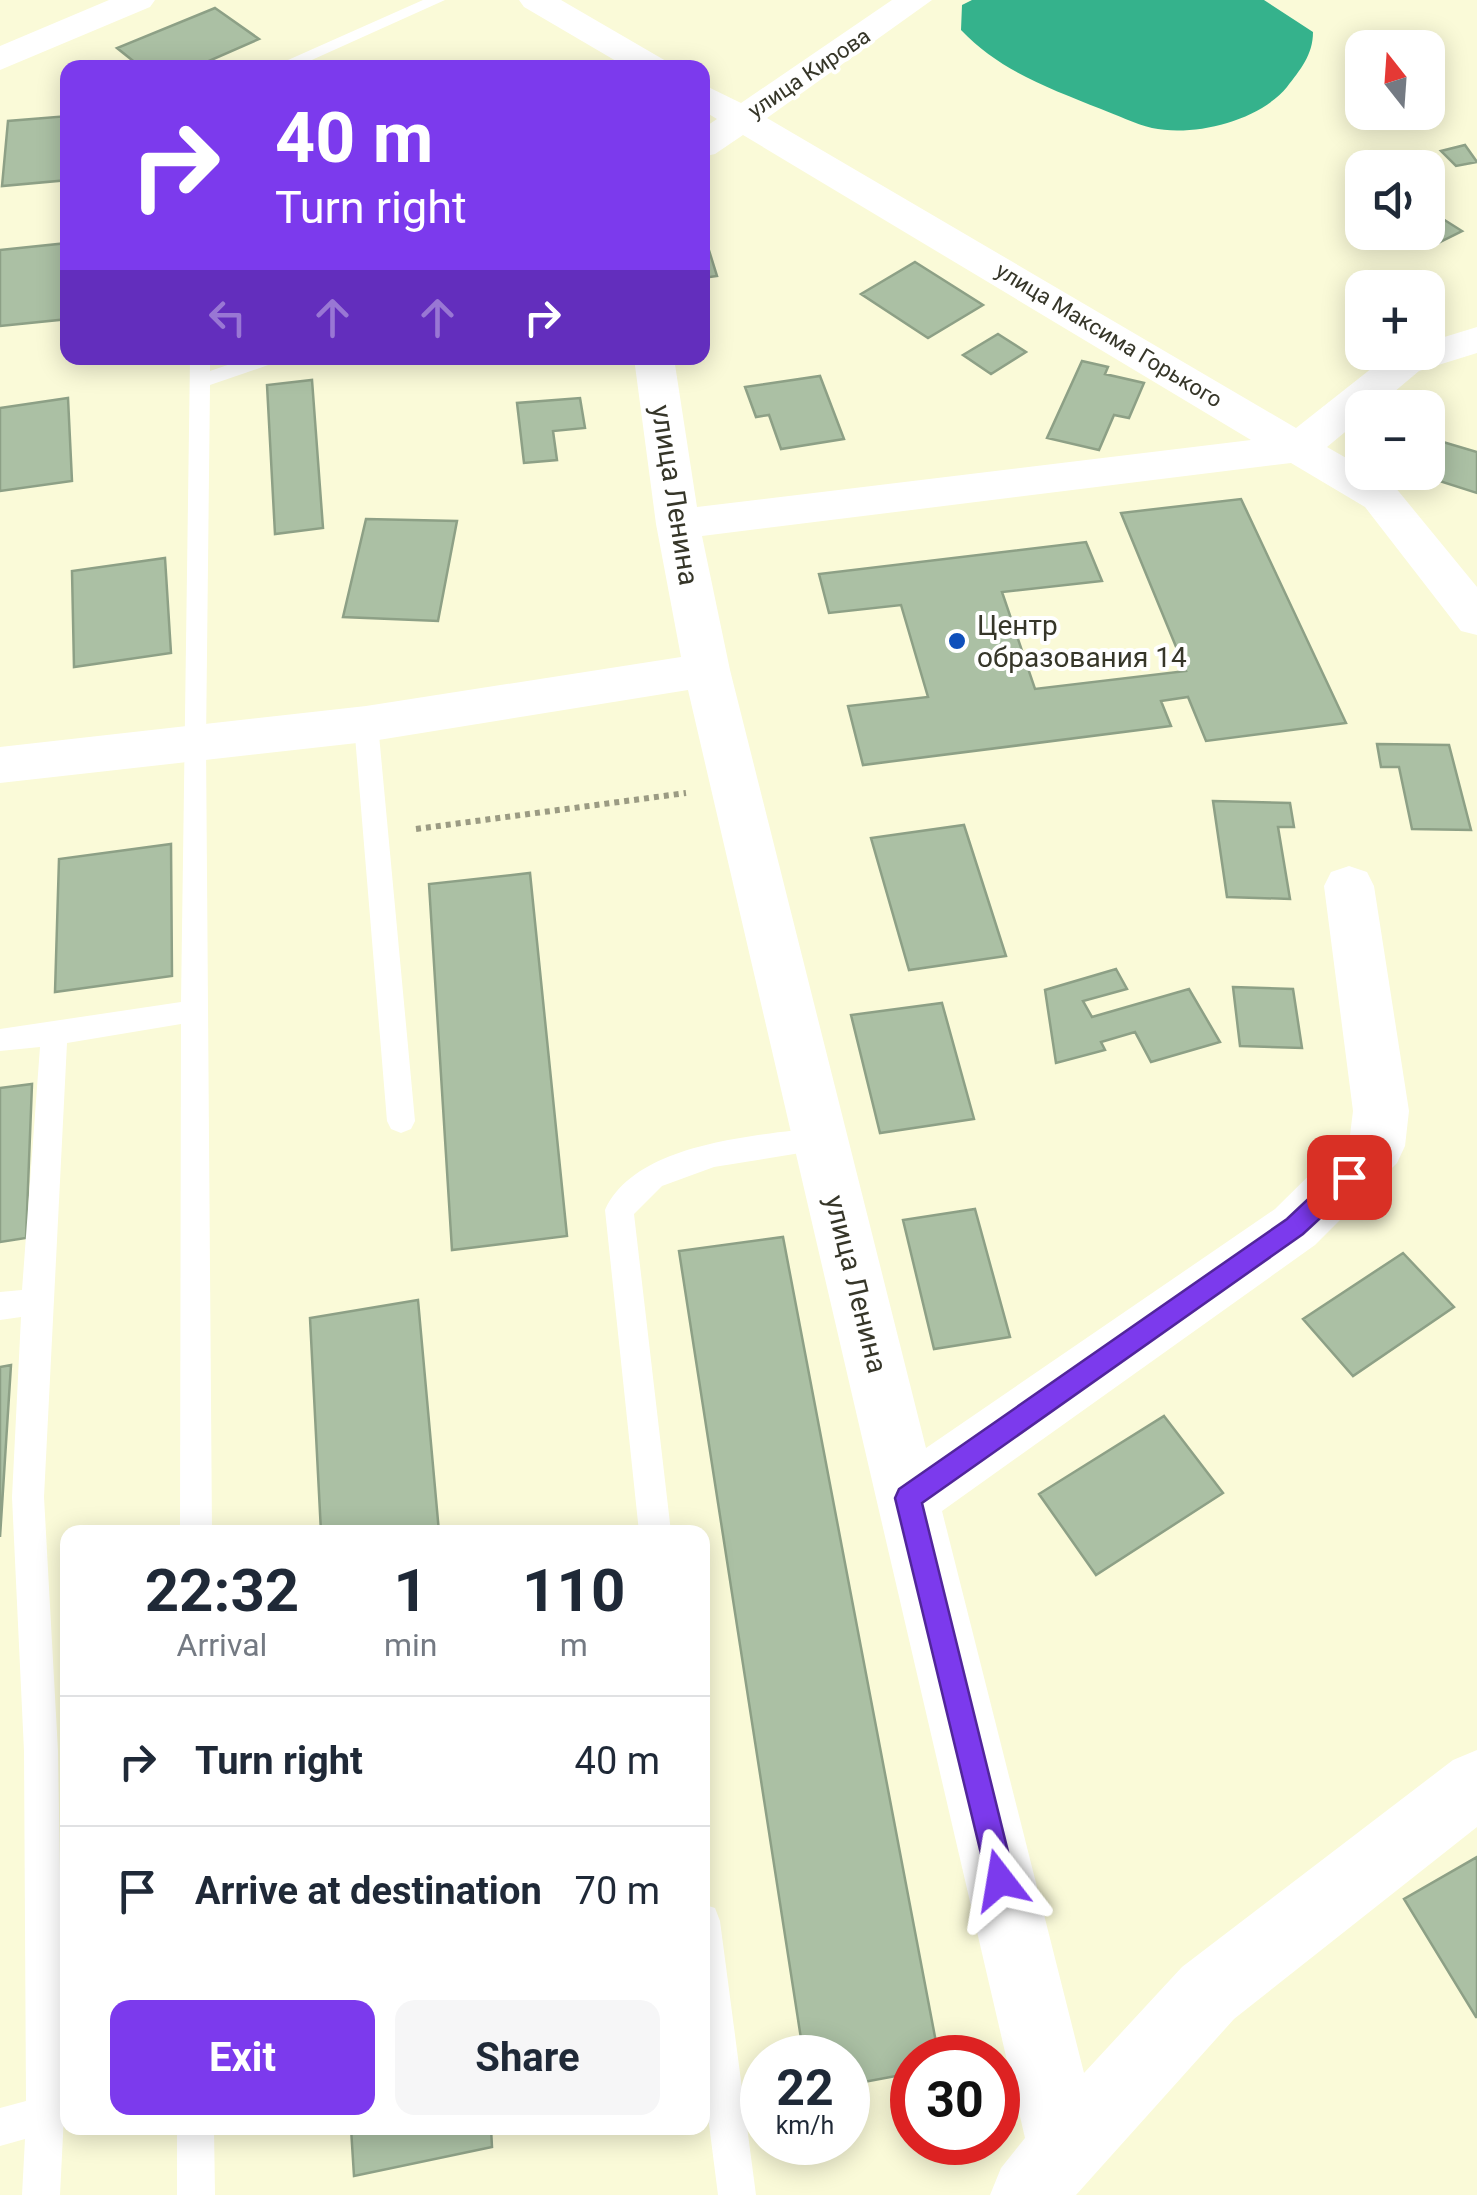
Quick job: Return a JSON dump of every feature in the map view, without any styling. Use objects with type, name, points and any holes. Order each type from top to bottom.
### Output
[{"type":"street","points":[[0,59],[138,0]]},
{"type":"street","points":[[536,0],[640,60]]},
{"type":"street","name":"улица Кирова","points":[[710,141],[915,0]]},
{"type":"street","name":"улица Максима Горького","points":[[710,99],[1380,497],[1477,619]]},
{"type":"street","points":[[678,524],[1298,448],[1405,362],[1477,340]]},
{"type":"street","name":"улица Ленина","points":[[655,365],[678,524],[707,670],[908,1498],[1046,2172]]},
{"type":"street","points":[[0,765],[366,724],[707,670]]},
{"type":"street","points":[[908,1498],[1295,1227],[1377,1146],[1381,1111],[1349,886]]},
{"type":"street","points":[[1046,2172],[1208,1993],[1477,1784]]},
{"type":"lane","points":[[301,60],[437,0]]},
{"type":"lane","points":[[196,1525],[194,744],[200,370],[228,365]]},
{"type":"lane","points":[[366,724],[401,1122]]},
{"type":"lane","points":[[0,1040],[196,1011]]},
{"type":"lane","points":[[41,2195],[46,2115],[41,1751],[28,1497],[54,1034]]},
{"type":"lane","points":[[654,1525],[619,1210],[652,1177],[698,1161],[821,1139]]},
{"type":"lane","points":[[0,1306],[36,1302]]},
{"type":"lane","points":[[710,1985],[736,2195]]},
{"type":"lane","points":[[0,2127],[46,2115]]},
{"type":"lane","points":[[196,2135],[196,2195]]},
{"type":"path","points":[[375,835],[734,786]]},
{"type":"shaded area","points":[[972,0],[1264,0],[1313,32],[1305,62],[1275,99],[1225,124],[1169,130],[1139,124],[1063,94],[992,57],[961,30],[962,5]]},
{"type":"building","points":[[215,8],[259,39],[211,60],[132,60],[117,48]]},
{"type":"building","points":[[60,117],[60,181],[2,186],[8,121]]},
{"type":"building","points":[[1465,145],[1477,162],[1456,166],[1445,150]]},
{"type":"building","points":[[1445,220],[1462,231],[1445,240]]},
{"type":"building","points":[[60,244],[60,320],[0,326],[0,250]]},
{"type":"building","points":[[710,254],[717,276],[710,277]]},
{"type":"building","points":[[915,262],[983,305],[928,338],[861,294]]},
{"type":"building","points":[[998,334],[1026,352],[991,374],[963,355]]},
{"type":"building","points":[[1082,361],[1108,367],[1105,374],[1144,383],[1129,418],[1114,415],[1099,450],[1047,438]]},
{"type":"building","points":[[820,376],[844,439],[781,449],[769,415],[756,417],[745,387]]},
{"type":"building","points":[[312,380],[323,528],[275,534],[267,385]]},
{"type":"building","points":[[68,398],[72,481],[0,491],[0,408]]},
{"type":"building","points":[[580,398],[585,428],[553,431],[557,460],[524,463],[517,403]]},
{"type":"building","points":[[1445,443],[1477,452],[1477,493],[1445,483]]},
{"type":"building","points":[[1241,499],[1346,723],[1206,741],[1188,697],[1161,701],[1171,726],[863,765],[848,706],[928,697],[901,605],[829,613],[819,574],[1086,542],[1102,581],[1002,592],[1035,689],[1186,671],[1121,513]]},
{"type":"building","points":[[366,519],[457,521],[438,621],[343,617]]},
{"type":"building","points":[[165,558],[171,653],[74,667],[72,571]]},
{"type":"building","points":[[1377,744],[1449,745],[1471,830],[1412,829],[1399,767],[1381,767]]},
{"type":"building","points":[[1213,801],[1290,803],[1294,827],[1278,827],[1290,899],[1227,897]]},
{"type":"building","points":[[964,825],[1006,956],[909,970],[871,838]]},
{"type":"building","points":[[171,844],[172,976],[55,992],[59,859]]},
{"type":"building","points":[[530,873],[567,1236],[452,1250],[429,884]]},
{"type":"building","points":[[1116,969],[1127,989],[1083,1001],[1092,1017],[1189,989],[1220,1042],[1151,1062],[1135,1032],[1101,1042],[1105,1050],[1056,1063],[1045,990]]},
{"type":"building","points":[[1233,987],[1293,989],[1302,1048],[1240,1046]]},
{"type":"building","points":[[942,1003],[974,1119],[880,1133],[851,1015]]},
{"type":"building","points":[[32,1084],[26,1238],[0,1242],[0,1088]]},
{"type":"building","points":[[975,1209],[1010,1337],[934,1349],[903,1220]]},
{"type":"building","points":[[783,1237],[935,2035],[890,2035],[890,2077],[870,2081],[870,2035],[800,2035],[679,1251]]},
{"type":"building","points":[[1403,1253],[1454,1307],[1353,1376],[1303,1319]]},
{"type":"building","points":[[418,1300],[438,1525],[321,1525],[310,1318]]},
{"type":"building","points":[[11,1365],[0,1537],[0,1367]]},
{"type":"building","points":[[1164,1416],[1223,1493],[1096,1575],[1039,1494]]},
{"type":"building","points":[[1477,1857],[1477,2017],[1476,2017],[1404,1899]]},
{"type":"building","points":[[351,2135],[491,2135],[492,2147],[354,2176]]},
{"type":"place","name":"Центр образования 14","points":[[957,641]]},
{"type":"route","points":[[1000,1880],[908,1498],[1295,1227],[1349,1177]]}]
